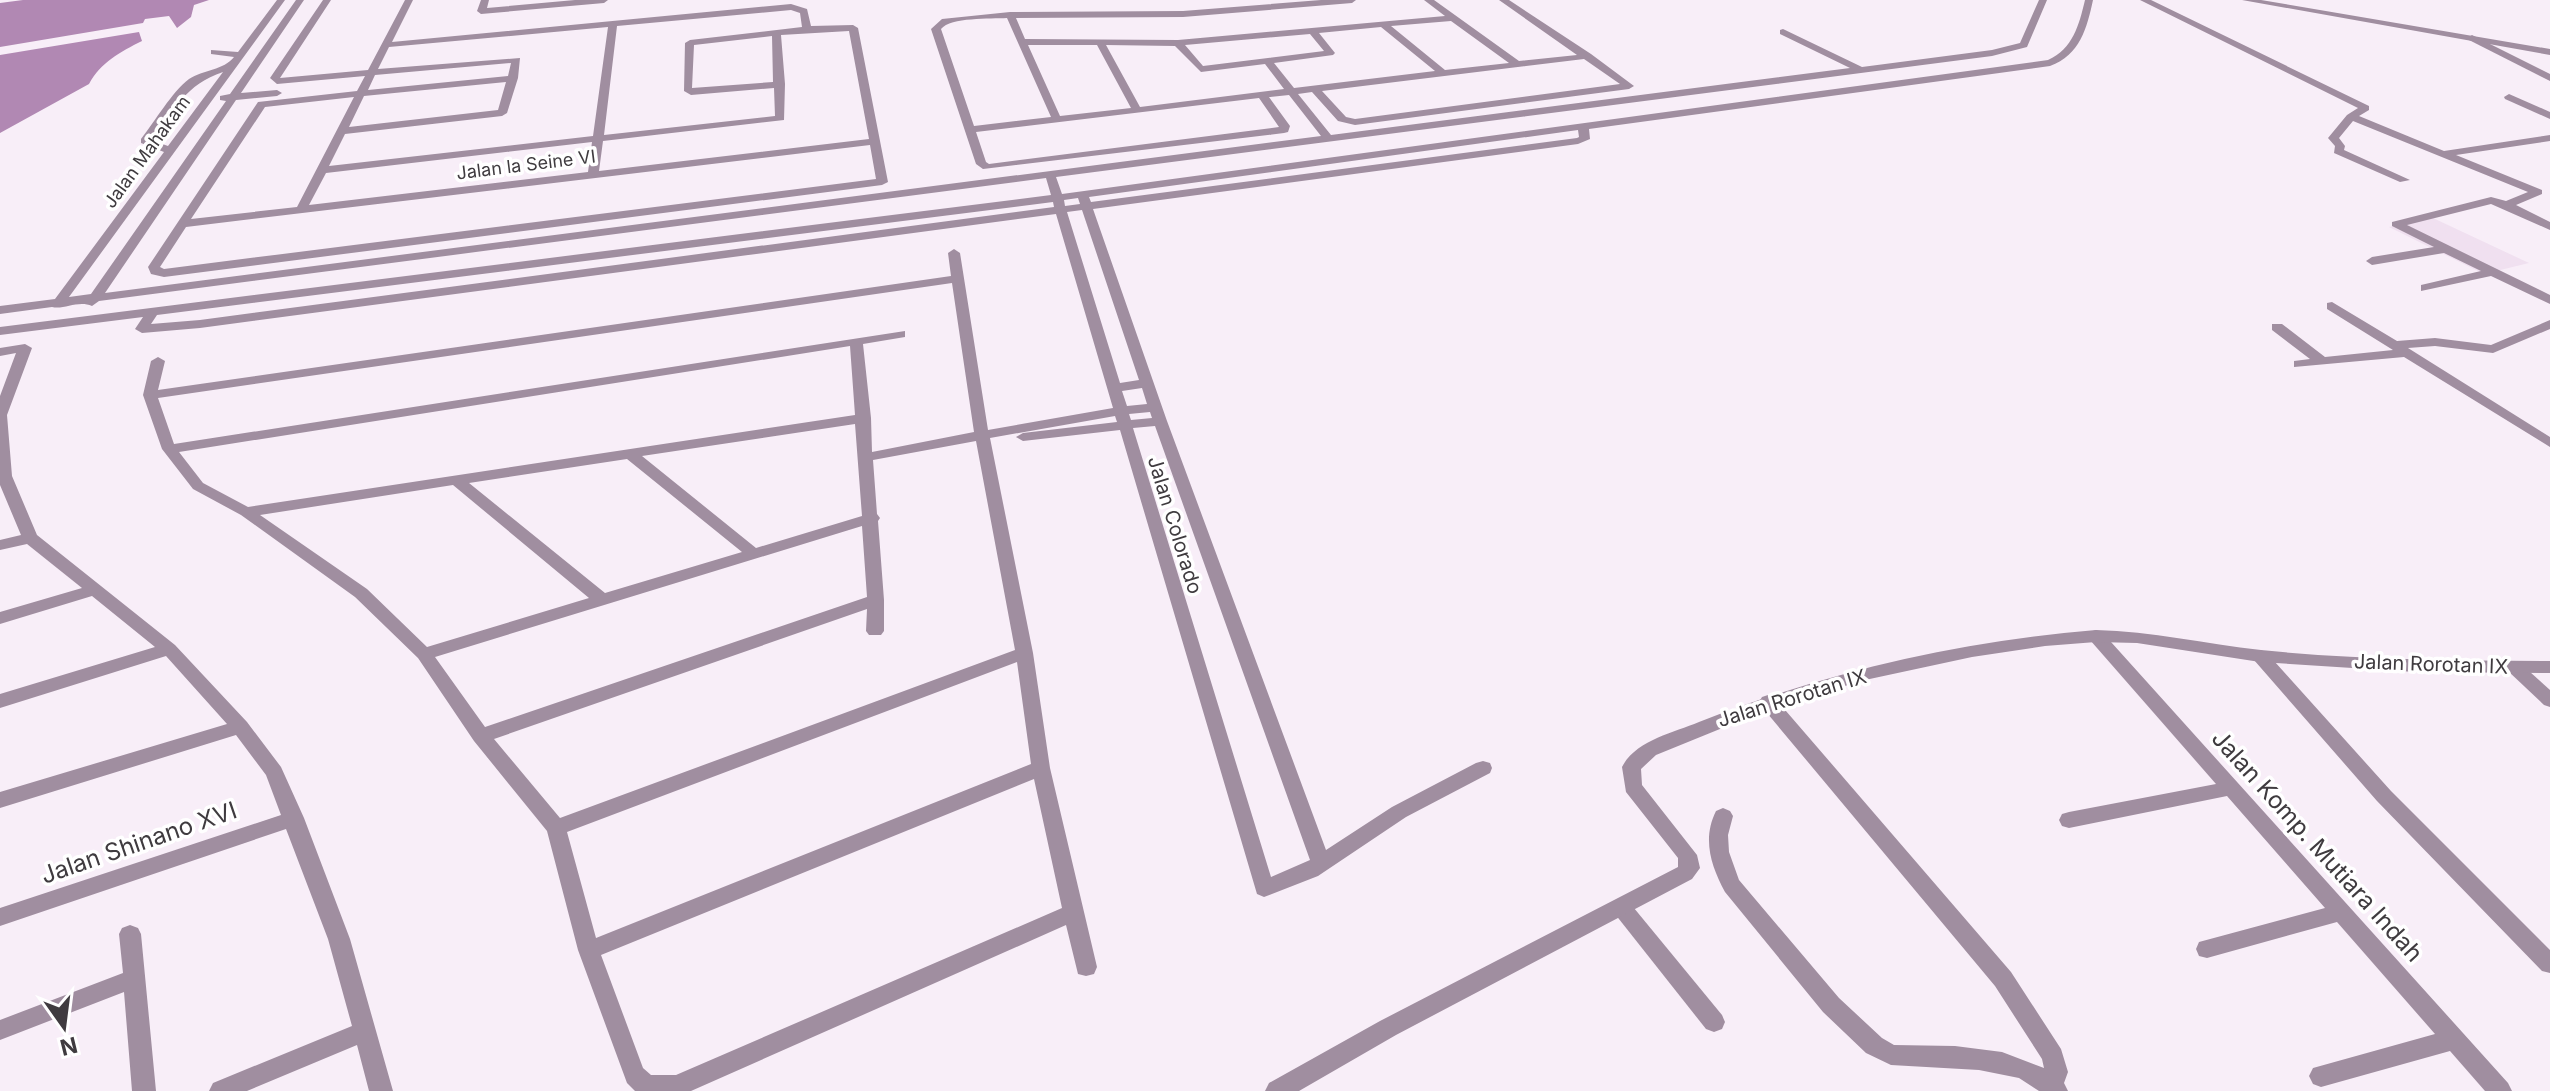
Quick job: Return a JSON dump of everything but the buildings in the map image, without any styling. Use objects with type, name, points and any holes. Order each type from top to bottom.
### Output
[{"type":"street","name":"Jalan Mahakam","points":[[30,538],[2,477],[0,415],[25,348],[281,0]]},
{"type":"street","name":"Jalan Mahakam","points":[[79,321],[300,0]]},
{"type":"street","points":[[327,0],[275,80],[366,84]]},
{"type":"street","points":[[301,210],[409,0]]},
{"type":"street","points":[[485,0],[481,11],[604,0]]},
{"type":"street","points":[[1262,95],[1285,126],[1284,130],[995,167],[981,164],[936,29],[942,22],[957,19],[1010,15],[1159,15],[1352,0]]},
{"type":"street","points":[[1428,0],[1517,64]]},
{"type":"street","points":[[1315,89],[1342,119],[1355,122],[1629,86],[1503,0]]},
{"type":"street","points":[[2020,48],[2043,0]]},
{"type":"street","points":[[0,310],[1359,157],[2061,60],[2075,46],[2089,0]]},
{"type":"street","points":[[2144,0],[2365,108],[2351,117],[2333,138],[2340,146],[2338,151],[2404,180]]},
{"type":"street","points":[[2246,0],[2550,52]]},
{"type":"street","points":[[385,45],[613,24],[755,5],[800,8],[804,11],[807,29]]},
{"type":"street","points":[[1229,11],[1246,36]]},
{"type":"street","points":[[1010,15],[1057,120]]},
{"type":"street","points":[[1022,42],[1178,43],[1453,18]]},
{"type":"street","points":[[593,175],[613,24]]},
{"type":"street","points":[[1383,24],[1443,73]]},
{"type":"street","points":[[342,131],[502,113],[516,60],[260,105],[154,267],[155,271],[164,273],[883,181],[853,28],[807,29],[691,42],[687,89],[699,92],[780,84]]},
{"type":"street","points":[[1178,43],[1201,69],[1330,53],[1312,30]]},
{"type":"street","points":[[321,170],[780,118],[776,32]]},
{"type":"street","points":[[1783,32],[1861,70]]},
{"type":"street","points":[[2474,41],[2550,78]]},
{"type":"street","points":[[1100,42],[1137,110]]},
{"type":"street","points":[[1081,188],[1328,138],[2020,48],[2061,60]]},
{"type":"street","points":[[214,52],[240,55]]},
{"type":"street","points":[[970,130],[1588,56]]},
{"type":"street","points":[[1268,62],[1328,138]]},
{"type":"street","points":[[170,151],[145,141],[189,84],[201,76],[232,66]]},
{"type":"street","points":[[207,100],[366,84],[513,78]]},
{"type":"street","points":[[2509,97],[2550,116]]},
{"type":"street","points":[[2351,117],[2447,153],[2539,194],[2507,205]]},
{"type":"street","points":[[0,331],[609,254],[1055,191],[1372,170],[1578,141],[1585,139],[1583,127]]},
{"type":"street","points":[[2447,153],[2550,138]]},
{"type":"street","name":"Jalan la Seine VI","points":[[182,224],[875,141]]},
{"type":"street","points":[[1359,157],[1372,170]]},
{"type":"street","name":"Jalan Colorado","points":[[1055,191],[1264,888],[1299,876],[1321,863],[1158,414],[1081,188]]},
{"type":"street","points":[[152,312],[142,327],[144,330],[605,270],[1055,191]]},
{"type":"street","points":[[2550,226],[2507,205],[2487,200],[2396,224],[2550,300]]},
{"type":"street","points":[[2372,261],[2444,249]]},
{"type":"street","points":[[954,253],[1041,768],[1086,967]]},
{"type":"street","points":[[605,270],[609,254]]},
{"type":"street","points":[[2425,288],[2492,272]]},
{"type":"street","points":[[150,395],[957,279]]},
{"type":"street","points":[[2332,306],[2550,443]]},
{"type":"street","points":[[2299,364],[2435,342],[2493,349],[2550,324]]},
{"type":"street","points":[[2277,327],[2321,361]]},
{"type":"street","points":[[169,449],[900,334]]},
{"type":"street","points":[[856,341],[872,518],[875,631]]},
{"type":"street","points":[[0,352],[25,348]]},
{"type":"street","points":[[158,361],[150,395],[169,449],[198,486],[246,512],[361,593],[424,654],[481,736],[556,828],[589,950],[634,1077],[648,1087],[660,1088],[688,1081],[1074,912]]},
{"type":"street","points":[[1113,388],[1147,383]]},
{"type":"street","points":[[867,457],[1158,414]]},
{"type":"street","points":[[246,512],[864,418]]},
{"type":"street","points":[[630,454],[754,554]]},
{"type":"street","points":[[456,480],[602,600]]},
{"type":"street","points":[[424,654],[872,518]]},
{"type":"street","points":[[0,545],[30,538],[169,649],[240,727],[274,772],[339,939],[381,1091]]},
{"type":"street","points":[[0,618],[95,590]]},
{"type":"street","points":[[481,736],[876,600]]},
{"type":"street","name":"Jalan Rorotan IX","points":[[1277,1091],[1388,1028],[1622,908],[1690,868],[1687,855],[1633,787],[1631,767],[1649,750],[1768,702],[1865,674],[1972,651],[2096,636],[2137,637],[2260,656],[2405,665],[2550,667]]},
{"type":"street","name":"Jalan Komp. Mutiara Indah","points":[[2096,636],[2500,1091]]},
{"type":"street","points":[[0,701],[169,649]]},
{"type":"street","points":[[556,828],[1024,653]]},
{"type":"street","points":[[2260,656],[2384,796],[2550,964]]},
{"type":"street","points":[[2514,667],[2550,700]]},
{"type":"street","points":[[1723,816],[1717,832],[1718,848],[1721,865],[1732,886],[1840,1015],[1879,1050],[1891,1055],[2004,1062],[2028,1071],[2054,1088],[2056,1072],[2053,1056],[2003,979],[1768,702]]},
{"type":"street","points":[[0,800],[240,727]]},
{"type":"street","points":[[589,950],[1041,768]]},
{"type":"street","points":[[1321,863],[1399,812],[1483,768]]},
{"type":"street","points":[[2069,820],[2231,788]]},
{"type":"street","name":"Jalan Shinano XVI","points":[[0,917],[294,818]]},
{"type":"street","points":[[1622,908],[1714,1022]]},
{"type":"street","points":[[2207,949],[2342,912]]},
{"type":"street","points":[[130,934],[144,1091]]},
{"type":"street","points":[[0,1030],[135,978]]},
{"type":"street","points":[[221,1091],[364,1031]]},
{"type":"street","points":[[2321,1076],[2453,1040]]},
{"type":"shaded area","points":[[23,0],[209,0],[194,5],[191,17],[177,28],[169,16],[0,47],[0,3]]},
{"type":"shaded area","points":[[139,32],[142,41],[105,64],[89,84],[0,133],[0,55]]},
{"type":"shaded area","points":[[2433,218],[2529,263],[2484,274],[2389,227]]}]
